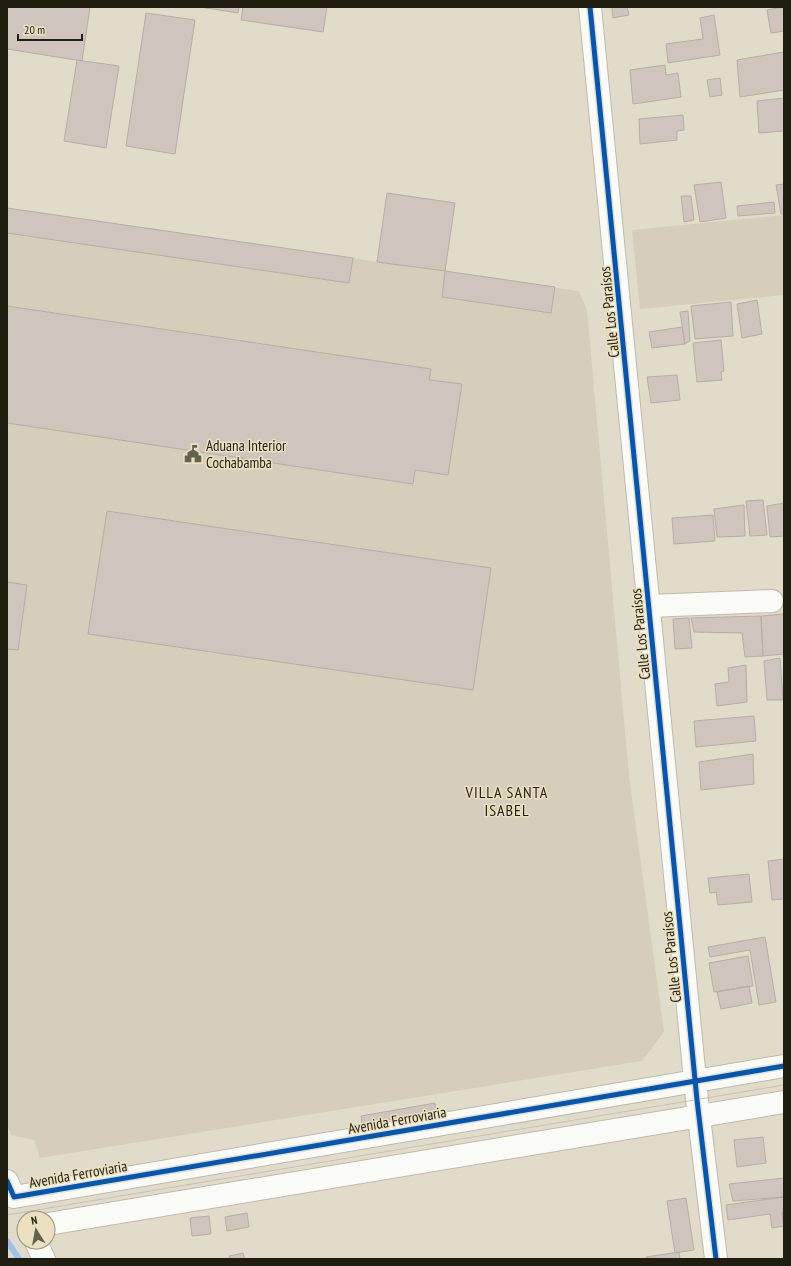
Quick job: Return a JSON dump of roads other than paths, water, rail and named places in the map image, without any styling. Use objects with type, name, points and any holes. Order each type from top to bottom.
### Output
[{"type":"street","name":"Calle Los Paraísos","points":[[590,7],[696,1081],[716,1259]]},
{"type":"street","points":[[650,606],[772,601]]},
{"type":"street","name":"Avenida Ferroviaria","points":[[11,1189],[784,1066]]},
{"type":"street","points":[[56,1223],[784,1102]]},
{"type":"waterway","points":[[7,1241],[19,1259]]},
{"type":"tram line","points":[[7,1215],[784,1085]]},
{"type":"place","name":"Aduana Interior Cochabamba","points":[[193,454]]},
{"type":"district","name":"VILLA SANTA ISABEL","points":[[507,801]]}]
